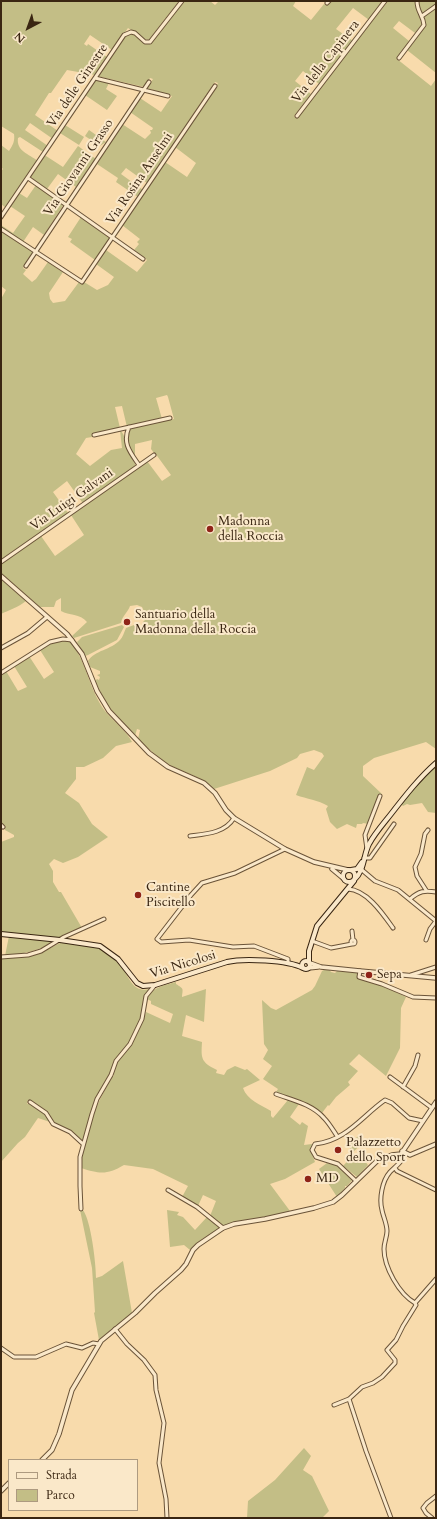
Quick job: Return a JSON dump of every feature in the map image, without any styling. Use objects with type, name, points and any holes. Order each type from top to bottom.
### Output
[{"type":"main road","points":[[303,962],[309,951],[318,923],[354,881],[373,838],[402,799],[436,763]]},
{"type":"main road","points":[[343,892],[346,885],[343,875],[349,870],[360,870]]},
{"type":"main road","points":[[349,870],[355,873],[354,881]]},
{"type":"main road","points":[[345,880],[350,883],[354,881]]},
{"type":"main road","name":"Via Nicolosi","points":[[1,934],[93,944],[104,948],[118,959],[137,983],[143,986],[155,985],[233,960],[290,964]]},
{"type":"main road","points":[[308,966],[309,951]]},
{"type":"main road","points":[[290,964],[303,962]]},
{"type":"main road","points":[[303,962],[302,965],[308,966]]},
{"type":"main road","points":[[290,964],[308,966]]},
{"type":"street","name":"Via delle Ginestre","points":[[1,217],[124,35],[131,32],[135,33],[145,42],[150,42],[182,1]]},
{"type":"street","name":"Via della Capinera","points":[[297,116],[385,1]]},
{"type":"street","points":[[399,58],[424,25],[417,1]]},
{"type":"street","points":[[422,16],[436,6]]},
{"type":"street","points":[[95,78],[168,96]]},
{"type":"street","name":"Via Giovanni Grasso","points":[[26,266],[149,82]]},
{"type":"street","name":"Via Rosina Anselmi","points":[[35,252],[82,282],[215,86]]},
{"type":"street","points":[[28,178],[143,259]]},
{"type":"street","points":[[1,229],[35,252]]},
{"type":"street","points":[[94,435],[170,418]]},
{"type":"street","points":[[126,436],[129,427]]},
{"type":"street","points":[[121,429],[126,436],[128,448],[139,465]]},
{"type":"street","name":"Via Luigi Galvani","points":[[1,562],[154,455]]},
{"type":"street","points":[[1,576],[72,640],[84,659],[101,700],[136,741],[157,759],[168,767],[199,781],[208,787],[234,818],[285,849],[305,859],[327,866],[349,870]]},
{"type":"street","points":[[1,648],[28,633],[47,617]]},
{"type":"street","points":[[1,673],[50,642],[62,639],[72,640]]},
{"type":"street","points":[[367,849],[365,835],[380,796]]},
{"type":"street","points":[[190,836],[222,829],[228,826],[234,818]]},
{"type":"street","points":[[364,858],[370,858],[394,824]]},
{"type":"street","points":[[426,890],[415,870],[428,830]]},
{"type":"street","points":[[285,849],[235,874],[202,883],[157,940],[161,942],[190,940],[232,947],[256,947],[275,955],[287,957],[290,964]]},
{"type":"street","points":[[327,866],[345,880]]},
{"type":"street","points":[[360,870],[375,881],[395,888],[436,921],[430,929],[426,940]]},
{"type":"street","points":[[354,881],[354,889],[357,892]]},
{"type":"street","points":[[347,889],[357,892],[378,906],[393,928]]},
{"type":"street","points":[[410,899],[416,894],[426,890],[436,892]]},
{"type":"street","points":[[1,957],[28,955],[41,951],[60,940],[104,919]]},
{"type":"street","points":[[312,941],[331,948],[353,942],[352,931]]},
{"type":"street","points":[[308,966],[434,978],[432,969]]},
{"type":"street","points":[[410,976],[436,967]]},
{"type":"street","points":[[360,971],[359,977],[382,984],[413,997],[436,998]]},
{"type":"street","points":[[424,977],[425,971]]},
{"type":"street","points":[[81,1209],[80,1157],[97,1099],[111,1075],[116,1059],[130,1044],[142,1019],[146,996],[155,985]]},
{"type":"street","points":[[403,1087],[415,1066],[418,1055]]},
{"type":"street","points":[[390,1077],[403,1087],[434,1105],[402,1153],[401,1161],[390,1172],[386,1179],[381,1198],[381,1208],[387,1231],[384,1240],[385,1260],[396,1284],[409,1299],[415,1302]]},
{"type":"street","points":[[276,1094],[317,1111],[325,1119],[337,1136]]},
{"type":"street","points":[[356,1181],[338,1164],[316,1157],[312,1150],[315,1144],[323,1143],[353,1128],[385,1100],[392,1103],[409,1118],[423,1121]]},
{"type":"street","points":[[30,1102],[44,1111],[56,1126],[70,1132],[83,1144]]},
{"type":"street","points":[[43,1459],[52,1450],[59,1434],[72,1390],[99,1344],[105,1337],[135,1313],[186,1264],[193,1250],[198,1245],[223,1228],[234,1224],[264,1220],[327,1204],[337,1200],[378,1160],[402,1153],[410,1155],[436,1144]]},
{"type":"street","points":[[395,1168],[397,1171],[436,1190]]},
{"type":"street","points":[[168,1190],[197,1208],[223,1228]]},
{"type":"street","points":[[415,1302],[419,1300],[436,1279]]},
{"type":"street","points":[[334,1405],[349,1399],[362,1387],[373,1383],[382,1377],[395,1363],[395,1360],[387,1350],[396,1340],[416,1305],[415,1302]]},
{"type":"street","points":[[115,1329],[127,1344],[144,1360],[155,1375],[156,1390],[164,1422],[159,1463],[166,1499],[167,1518]]},
{"type":"street","points":[[1,1348],[14,1357],[36,1357],[66,1344],[82,1348],[93,1343],[99,1344]]},
{"type":"street","points":[[349,1399],[366,1451],[391,1518]]},
{"type":"street","points":[[1,1492],[8,1484]]},
{"type":"street","points":[[432,1518],[423,1508],[426,1503],[436,1496]]},
{"type":"green space","points":[[1,1],[179,1],[149,40],[143,39],[128,28],[112,50],[90,35],[84,44],[87,46],[88,44],[107,57],[95,75],[67,70],[51,93],[49,93],[35,115],[58,131],[53,139],[30,123],[25,130],[48,146],[43,152],[20,137],[18,138],[21,149],[38,161],[6,208],[1,204],[1,171],[3,169],[1,167],[1,145],[9,151],[12,147],[14,134],[1,126]]},
{"type":"green space","points":[[183,1],[210,1],[215,5],[219,1],[296,1],[293,6],[311,20],[324,4],[326,5],[330,1],[383,1],[369,20],[353,8],[336,29],[353,41],[319,84],[303,71],[295,81],[311,94],[294,116],[296,118],[388,1],[415,1],[422,24],[415,33],[399,21],[393,28],[409,41],[397,59],[431,86],[436,79],[436,749],[426,742],[374,758],[363,766],[363,776],[382,794],[379,795],[369,824],[357,824],[356,828],[347,824],[337,829],[330,822],[326,809],[328,806],[296,795],[307,767],[314,770],[324,756],[322,753],[314,750],[300,754],[297,758],[270,771],[214,789],[198,778],[170,765],[161,759],[138,739],[140,730],[137,729],[135,736],[107,705],[95,681],[97,679],[99,680],[100,677],[97,675],[100,674],[100,671],[90,667],[88,661],[95,654],[112,646],[120,640],[126,628],[134,625],[137,630],[141,632],[144,625],[143,622],[147,618],[142,607],[137,605],[130,606],[121,623],[74,638],[72,636],[87,622],[81,617],[61,611],[61,598],[56,601],[54,607],[40,607],[1,573],[1,563],[41,536],[55,556],[84,535],[71,515],[147,461],[162,481],[171,475],[151,449],[152,440],[135,444],[135,457],[129,446],[128,439],[130,428],[174,419],[167,395],[156,398],[162,419],[127,427],[122,406],[115,407],[120,428],[93,433],[92,437],[86,438],[76,454],[90,466],[111,450],[122,448],[120,430],[124,437],[127,449],[134,459],[135,467],[85,502],[82,502],[67,481],[53,492],[68,513],[1,560],[1,299],[6,290],[1,286],[1,230],[33,252],[23,268],[26,270],[23,274],[32,282],[36,279],[48,262],[63,272],[49,293],[50,299],[53,303],[65,301],[79,282],[82,284],[84,282],[97,290],[108,285],[114,277],[96,264],[106,250],[137,272],[147,260],[134,250],[139,244],[137,242],[140,239],[122,225],[165,162],[187,177],[196,163],[175,147],[218,83],[215,82],[147,183],[126,168],[121,174],[143,190],[138,197],[116,182],[118,178],[97,164],[122,124],[145,139],[151,133],[150,130],[153,128],[130,112],[140,98],[161,112],[172,96],[147,88],[153,79],[150,78],[144,87],[97,76],[125,35],[133,34],[146,44],[151,43]]},
{"type":"green space","points":[[418,1],[436,1],[436,4],[425,13],[421,13]]},
{"type":"green space","points":[[436,7],[436,73],[407,50],[424,28],[424,15]]},
{"type":"green space","points":[[98,79],[109,83],[106,89],[117,96],[107,110],[85,95],[95,80]]},
{"type":"green space","points":[[65,125],[84,137],[79,145],[60,133]]},
{"type":"green space","points":[[89,130],[106,142],[100,146],[85,136]]},
{"type":"green space","points":[[78,146],[96,159],[76,187],[58,174],[47,189],[30,177],[44,156],[63,167]]},
{"type":"green space","points":[[36,185],[64,204],[44,235],[33,227],[23,242],[1,227],[1,225],[13,233],[25,216],[10,206],[19,193],[27,198]]},
{"type":"green space","points":[[81,217],[110,238],[95,260],[70,242],[72,239],[68,237]]},
{"type":"green space","points":[[1,579],[26,601],[1,614]]},
{"type":"green space","points":[[122,625],[124,627],[117,640],[85,656],[77,642],[82,637]]},
{"type":"green space","points":[[70,641],[76,649],[100,703],[108,715],[127,734],[132,742],[116,746],[103,758],[84,767],[76,767],[76,779],[65,793],[79,803],[92,824],[108,837],[78,857],[63,863],[54,859],[49,864],[53,871],[53,882],[59,892],[61,892],[82,928],[60,938],[1,932],[1,842],[14,837],[14,835],[5,830],[1,823],[1,674],[6,671],[18,691],[27,687],[14,666],[29,656],[44,679],[54,672],[40,650],[50,643]]},
{"type":"green space","points":[[436,766],[436,813],[428,812],[422,803],[407,804],[403,806],[401,804]]},
{"type":"green space","points":[[9,936],[54,941],[47,946],[35,950],[5,956]]},
{"type":"green space","points":[[60,943],[84,945],[101,949],[117,961],[132,984],[139,989],[149,989],[145,997],[141,1020],[130,1042],[115,1059],[113,1068],[94,1103],[83,1142],[55,1124],[47,1112],[32,1101],[28,1100],[27,1104],[30,1104],[45,1114],[50,1122],[38,1118],[25,1137],[1,1162],[1,958],[24,956],[45,950]]},
{"type":"green space","points":[[329,969],[331,972],[335,973],[337,971],[359,973],[359,978],[384,986],[406,997],[401,1008],[400,1048],[386,1076],[359,1054],[349,1064],[358,1071],[348,1082],[350,1085],[336,1097],[329,1106],[328,1105],[322,1113],[317,1109],[276,1092],[278,1089],[263,1079],[272,1066],[263,1059],[268,1050],[264,1044],[262,1000],[271,1008],[276,1010],[312,990],[322,971]]},
{"type":"green space","points":[[176,982],[176,984],[182,989],[182,997],[206,989],[204,1022],[186,1015],[182,1036],[202,1042],[203,1059],[208,1065],[217,1070],[216,1073],[224,1075],[227,1070],[235,1066],[245,1070],[247,1069],[260,1080],[243,1088],[245,1092],[255,1102],[271,1111],[271,1116],[273,1118],[288,1100],[299,1104],[290,1117],[300,1125],[302,1122],[308,1126],[304,1145],[312,1144],[312,1154],[315,1162],[285,1179],[270,1184],[290,1211],[262,1219],[230,1223],[223,1227],[210,1216],[216,1201],[203,1195],[198,1206],[182,1197],[188,1186],[153,1169],[124,1165],[113,1171],[98,1172],[81,1168],[87,1132],[96,1109],[106,1087],[114,1076],[113,1074],[117,1060],[131,1045],[146,1012],[170,1023],[173,1014],[151,1004],[151,1001],[147,999],[149,995],[155,989]]},
{"type":"green space","points":[[359,1135],[365,1141],[353,1152],[348,1146]]},
{"type":"green space","points":[[354,1154],[360,1160],[362,1158],[368,1165],[357,1177],[343,1166]]},
{"type":"green space","points":[[327,1163],[339,1166],[353,1179],[347,1186],[345,1186],[337,1197],[319,1169]]},
{"type":"green space","points":[[80,1210],[83,1210],[86,1215],[91,1232],[96,1278],[102,1276],[123,1261],[132,1313],[99,1340],[94,1313],[92,1268]]},
{"type":"green space","points":[[167,1210],[179,1212],[177,1215],[183,1217],[195,1230],[207,1217],[221,1228],[202,1239],[190,1250],[184,1245],[170,1247]]},
{"type":"green space","points":[[304,1448],[311,1456],[303,1470],[312,1476],[329,1511],[322,1518],[247,1518],[248,1501],[275,1480]]},
{"type":"place","name":"Madonna della Roccia","points":[[210,529]]},
{"type":"place","name":"Santuario della Madonna della Roccia","points":[[127,622]]},
{"type":"place","name":"Cantine Piscitello","points":[[138,895]]},
{"type":"place","name":"Sepa","points":[[369,975]]},
{"type":"place","name":"Palazzetto dello Sport","points":[[338,1150]]},
{"type":"place","name":"MD","points":[[308,1179]]}]
